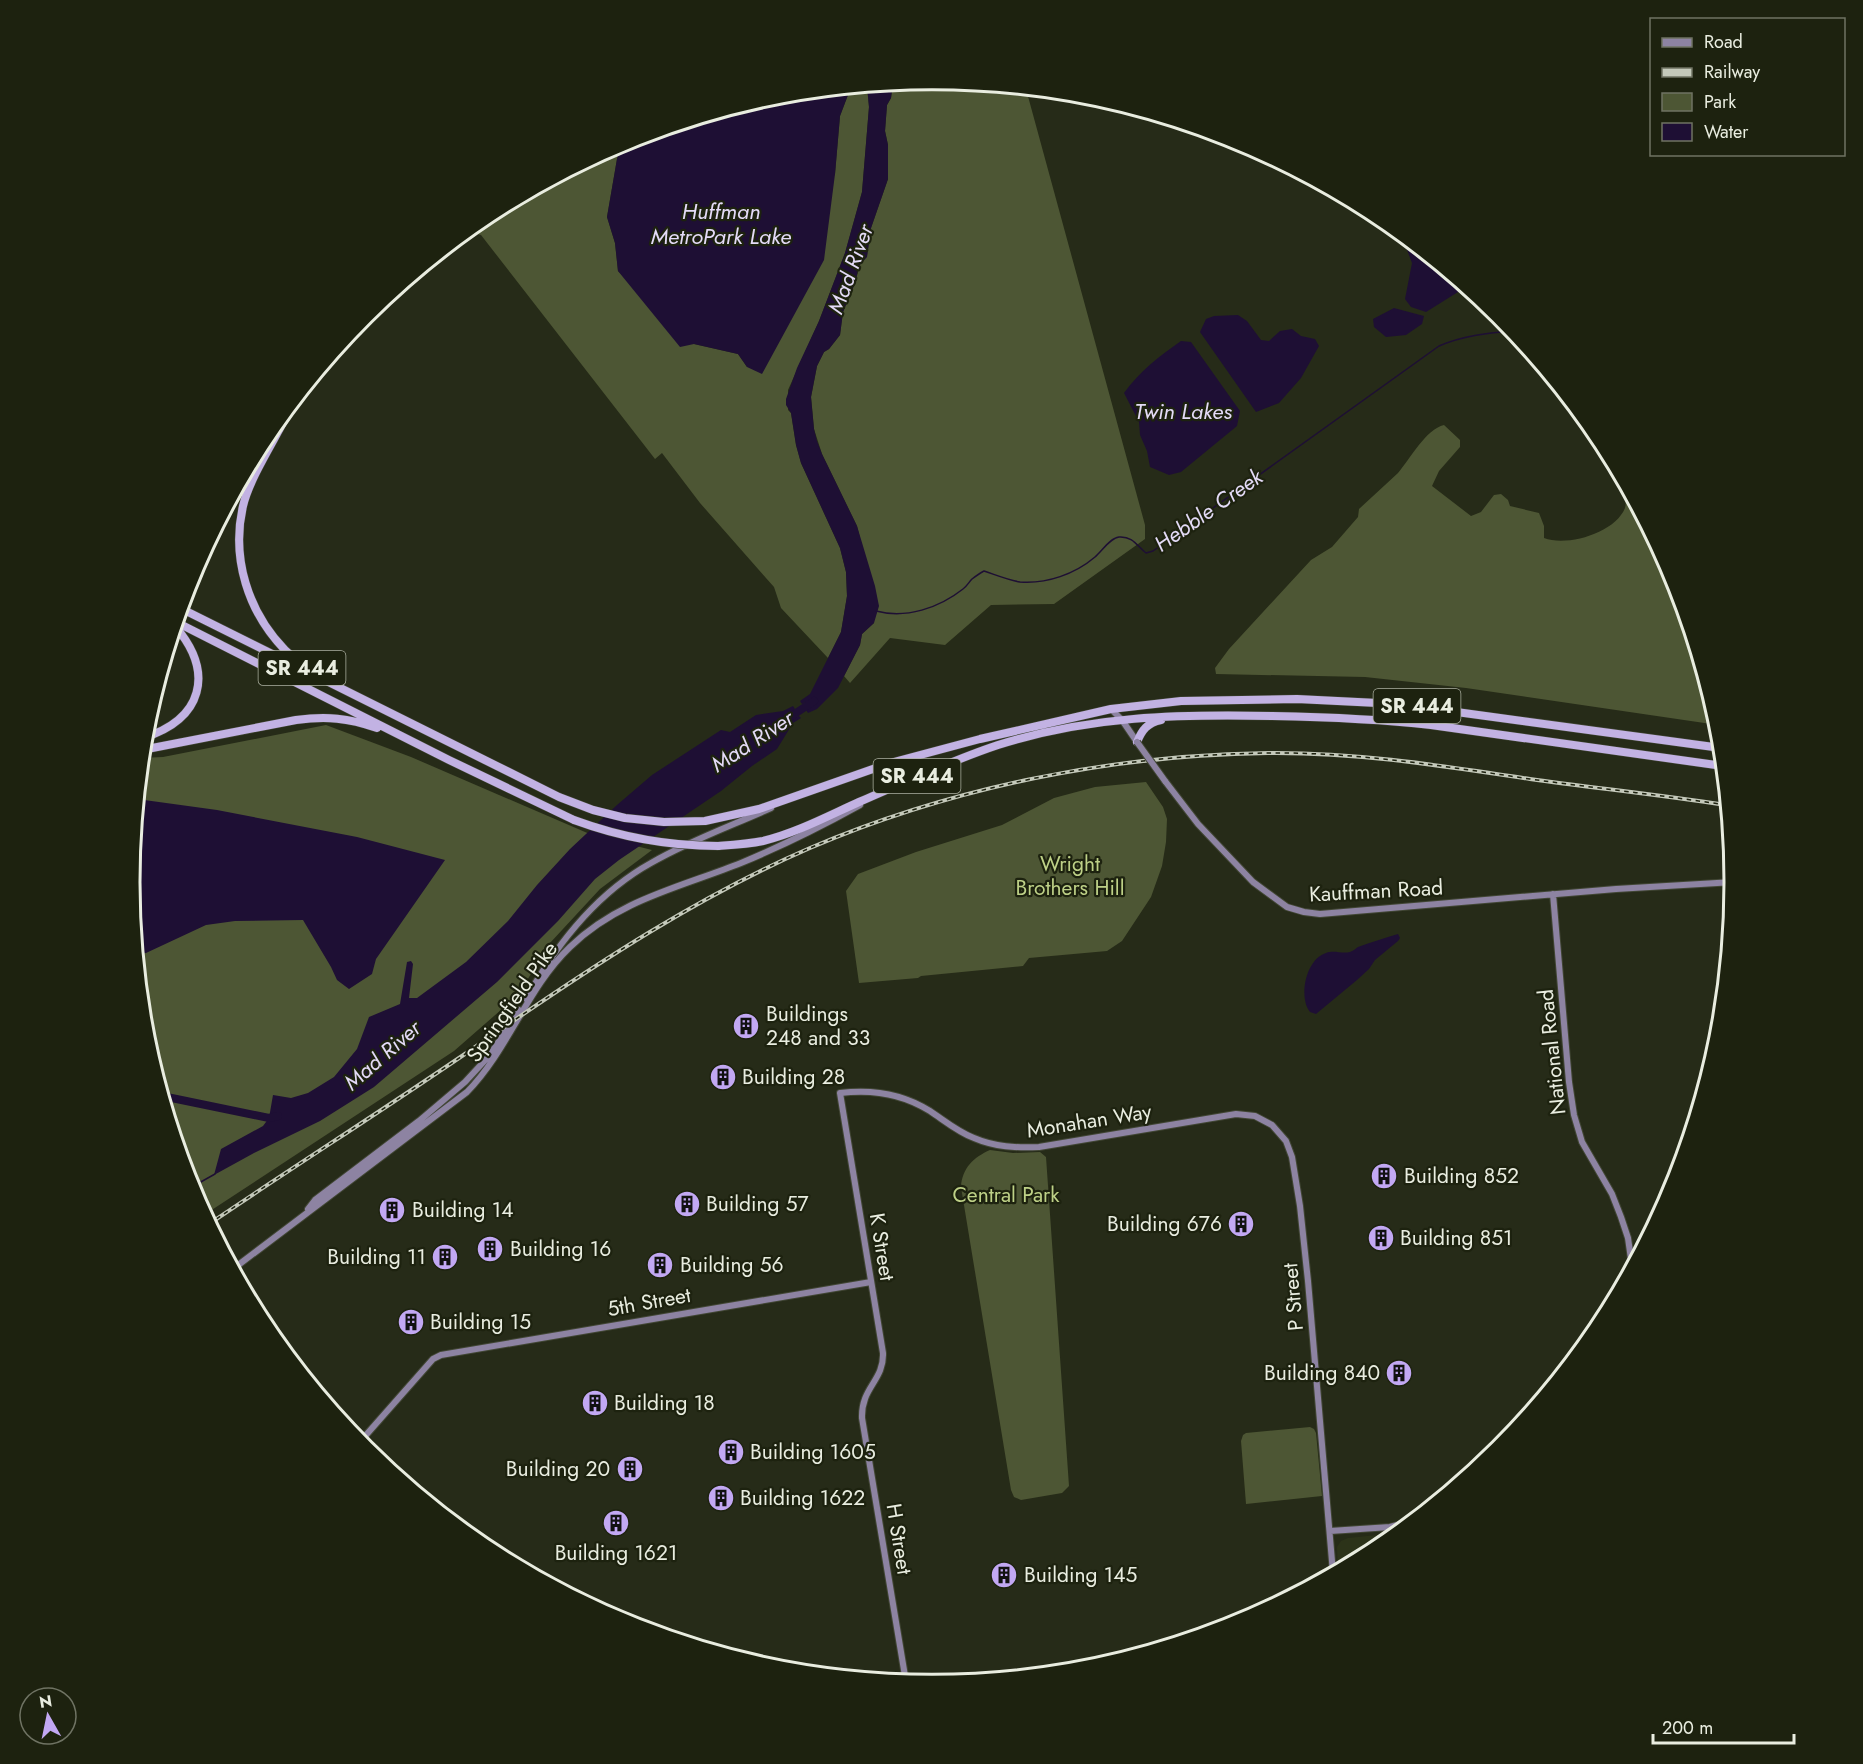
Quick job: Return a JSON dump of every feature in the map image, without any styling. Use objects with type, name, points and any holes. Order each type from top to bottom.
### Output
[{"type":"highway","points":[[274,440],[244,505],[239,551],[243,576],[252,602],[267,628],[286,650],[317,676]]},
{"type":"highway","name":"SR 444","points":[[188,612],[566,800],[625,818],[656,822],[687,823],[720,819],[759,809],[912,757],[1111,708],[1159,702],[1297,699],[1369,702],[1464,712],[1711,747]]},
{"type":"highway","name":"SR 444","points":[[182,627],[574,820],[611,832],[680,845],[717,846],[755,842],[787,834],[967,756],[1060,728],[1122,720],[1188,715],[1346,718],[1431,725],[1715,765]]},
{"type":"highway","points":[[154,735],[177,722],[189,710],[196,693],[198,675],[196,660],[180,632]]},
{"type":"highway","points":[[1137,742],[1144,729],[1153,722],[1246,715]]},
{"type":"highway","points":[[151,748],[322,717],[343,718],[407,738]]},
{"type":"main road","name":"Kauffman Road","points":[[1111,708],[1198,824],[1240,869],[1278,902],[1298,911],[1320,914],[1553,894],[1724,883]]},
{"type":"main road","name":"Springfield Pike","points":[[302,1215],[315,1200],[429,1113],[465,1082],[485,1061],[507,1030],[559,946],[584,915],[616,886],[650,863],[691,842],[771,808],[876,768]]},
{"type":"main road","name":"Springfield Pike","points":[[239,1265],[467,1092],[489,1067],[538,987],[556,963],[593,927],[619,910],[645,898],[741,863],[799,837],[901,784]]},
{"type":"main road","name":"National Road","points":[[1553,894],[1569,1082],[1574,1115],[1582,1142],[1612,1194],[1621,1216],[1630,1254]]},
{"type":"main road","name":"Monahan Way","points":[[840,1093],[872,1092],[900,1097],[921,1106],[974,1138],[1008,1147],[1039,1147],[1175,1124]]},
{"type":"main road","name":"K Street","points":[[840,1093],[883,1362],[879,1374],[863,1401]]},
{"type":"main road","name":"P Street","points":[[1175,1124],[1236,1114],[1250,1115],[1259,1117],[1272,1125],[1280,1132],[1288,1146],[1300,1206],[1308,1281],[1332,1565]]},
{"type":"main road","name":"5th Street","points":[[365,1436],[433,1359],[441,1355],[872,1282]]},
{"type":"main road","name":"H Street","points":[[863,1401],[863,1423],[904,1673]]},
{"type":"main road","points":[[1330,1531],[1390,1527]]},
{"type":"shaded area","points":[[1381,1535],[1338,1562],[1337,1547],[1341,1541],[1348,1538]]},
{"type":"green space","points":[[932,90],[1028,96],[1145,525],[1145,539],[1054,604],[991,605],[945,645],[890,638],[850,683],[844,676],[860,645],[862,634],[874,623],[857,526],[822,454],[814,429],[811,397],[817,366],[824,352],[840,335],[843,312],[858,273],[858,266],[867,256],[871,228],[888,179],[888,145],[885,131],[887,105],[892,92]]},
{"type":"green space","points":[[868,93],[869,107],[862,192],[845,253],[819,321],[788,390],[788,410],[791,413],[801,463],[840,548],[846,572],[847,596],[841,632],[828,658],[781,608],[774,587],[700,503],[662,453],[655,459],[481,235],[476,234],[536,196],[618,155],[607,217],[615,243],[618,271],[694,344],[738,354],[747,367],[835,174],[840,116],[848,95]]},
{"type":"green space","points":[[1444,425],[1460,440],[1460,447],[1439,471],[1432,486],[1471,516],[1481,512],[1494,495],[1501,494],[1508,500],[1510,506],[1539,513],[1544,526],[1544,538],[1565,541],[1601,531],[1620,517],[1626,503],[1663,579],[1681,627],[1697,677],[1707,723],[1466,688],[1365,677],[1216,674],[1215,668],[1229,649],[1311,560],[1332,547],[1358,517],[1359,509],[1398,473],[1425,438]]},
{"type":"green space","points":[[326,725],[411,757],[592,835],[652,850],[600,889],[550,943],[518,995],[454,1051],[211,1210],[182,1137],[166,1087],[146,985],[141,934],[141,830],[150,758],[163,757]]},
{"type":"green space","name":"Wright Brothers Hill","points":[[1146,782],[1163,807],[1167,819],[1166,842],[1162,866],[1151,897],[1122,941],[1107,951],[1029,958],[1023,966],[859,983],[846,891],[858,874],[916,852],[1002,825],[1054,798],[1095,787]]},
{"type":"green space","name":"Central Park","points":[[990,1150],[1013,1153],[1040,1152],[1046,1157],[1069,1486],[1062,1493],[1021,1500],[1014,1497],[1011,1490],[961,1187],[966,1169],[979,1156]]},
{"type":"green space","points":[[1310,1427],[1316,1433],[1322,1496],[1246,1504],[1241,1441],[1243,1435]]},
{"type":"water","points":[[892,92],[887,105],[885,131],[888,145],[888,179],[871,228],[867,257],[858,267],[856,281],[843,312],[840,335],[824,352],[817,366],[811,397],[817,441],[857,526],[879,606],[874,623],[862,634],[860,645],[838,688],[817,709],[808,713],[806,710],[809,707],[804,706],[806,702],[802,704],[800,701],[810,694],[841,632],[847,596],[846,572],[840,548],[801,463],[786,399],[845,253],[862,192],[869,107],[868,93]]},
{"type":"water","name":"Huffman MetroPark Lake","points":[[848,95],[840,116],[824,260],[762,374],[747,367],[738,354],[694,344],[680,347],[618,271],[615,243],[607,217],[618,155],[628,150],[727,117],[777,105]]},
{"type":"water","points":[[1406,248],[1459,291],[1426,312],[1411,307],[1405,299],[1412,263]]},
{"type":"water","points":[[1394,308],[1424,316],[1422,324],[1406,335],[1386,337],[1374,327],[1373,319]]},
{"type":"water","name":"Twin Lakes","points":[[1238,315],[1247,321],[1261,340],[1269,341],[1280,331],[1292,329],[1301,336],[1315,339],[1319,346],[1301,378],[1279,403],[1256,412],[1200,332],[1206,319],[1214,316]]},
{"type":"water","name":"Twin Lakes","points":[[1181,341],[1191,342],[1240,411],[1237,426],[1181,472],[1169,475],[1150,467],[1147,451],[1140,435],[1139,422],[1124,393],[1150,364]]},
{"type":"water","points":[[793,706],[795,709],[790,713],[796,711],[798,713],[794,718],[799,716],[801,718],[793,723],[777,749],[595,879],[558,921],[497,982],[374,1087],[320,1121],[214,1175],[221,1149],[263,1126],[269,1118],[273,1095],[291,1098],[308,1093],[334,1077],[357,1049],[369,1017],[400,1004],[407,962],[411,961],[413,964],[409,998],[417,998],[466,962],[508,921],[570,849],[652,775],[721,730],[730,732],[756,715],[783,711]]},
{"type":"water","points":[[144,800],[217,810],[357,837],[445,860],[376,959],[372,974],[349,989],[337,980],[303,920],[235,921],[206,925],[143,953],[141,934],[140,882]]},
{"type":"water","points":[[1398,934],[1400,938],[1398,941],[1375,960],[1357,980],[1316,1014],[1310,1012],[1305,997],[1306,979],[1313,963],[1319,957],[1329,952],[1350,952],[1358,947]]},
{"type":"waterway","name":"Hebble Creek","points":[[876,611],[910,613],[944,602],[984,571],[1020,582],[1060,577],[1087,563],[1109,542],[1119,537],[1131,540],[1146,553],[1153,551],[1439,346],[1457,340],[1501,332]]},
{"type":"waterway","name":"Mad River","points":[[790,717],[814,701]]},
{"type":"waterway","name":"Mad River","points":[[169,1098],[269,1118],[278,1116]]},
{"type":"waterway","points":[[199,1183],[215,1174]]},
{"type":"railway","points":[[216,1220],[572,981],[688,909],[769,867],[864,826],[977,792],[1034,778],[1151,760],[1209,755],[1301,753],[1465,769],[1719,804]]},
{"type":"place","name":"Buildings 248 and 33","points":[[746,1026]]},
{"type":"place","name":"Building 28","points":[[723,1077]]},
{"type":"place","name":"Building 852","points":[[1384,1176]]},
{"type":"place","name":"Building 57","points":[[687,1204]]},
{"type":"place","name":"Building 14","points":[[392,1210]]},
{"type":"place","name":"Building 676","points":[[1241,1224]]},
{"type":"place","name":"Building 851","points":[[1381,1238]]},
{"type":"place","name":"Building 16","points":[[490,1249]]},
{"type":"place","name":"Building 11","points":[[445,1257]]},
{"type":"place","name":"Building 56","points":[[660,1265]]},
{"type":"place","name":"Building 15","points":[[411,1322]]},
{"type":"place","name":"Building 840","points":[[1399,1373]]},
{"type":"place","name":"Building 18","points":[[595,1403]]},
{"type":"place","name":"Building 1605","points":[[731,1452]]},
{"type":"place","name":"Building 20","points":[[630,1469]]},
{"type":"place","name":"Building 1622","points":[[721,1498]]},
{"type":"place","name":"Building 1621","points":[[616,1523]]},
{"type":"place","name":"Building 145","points":[[1004,1575]]}]
